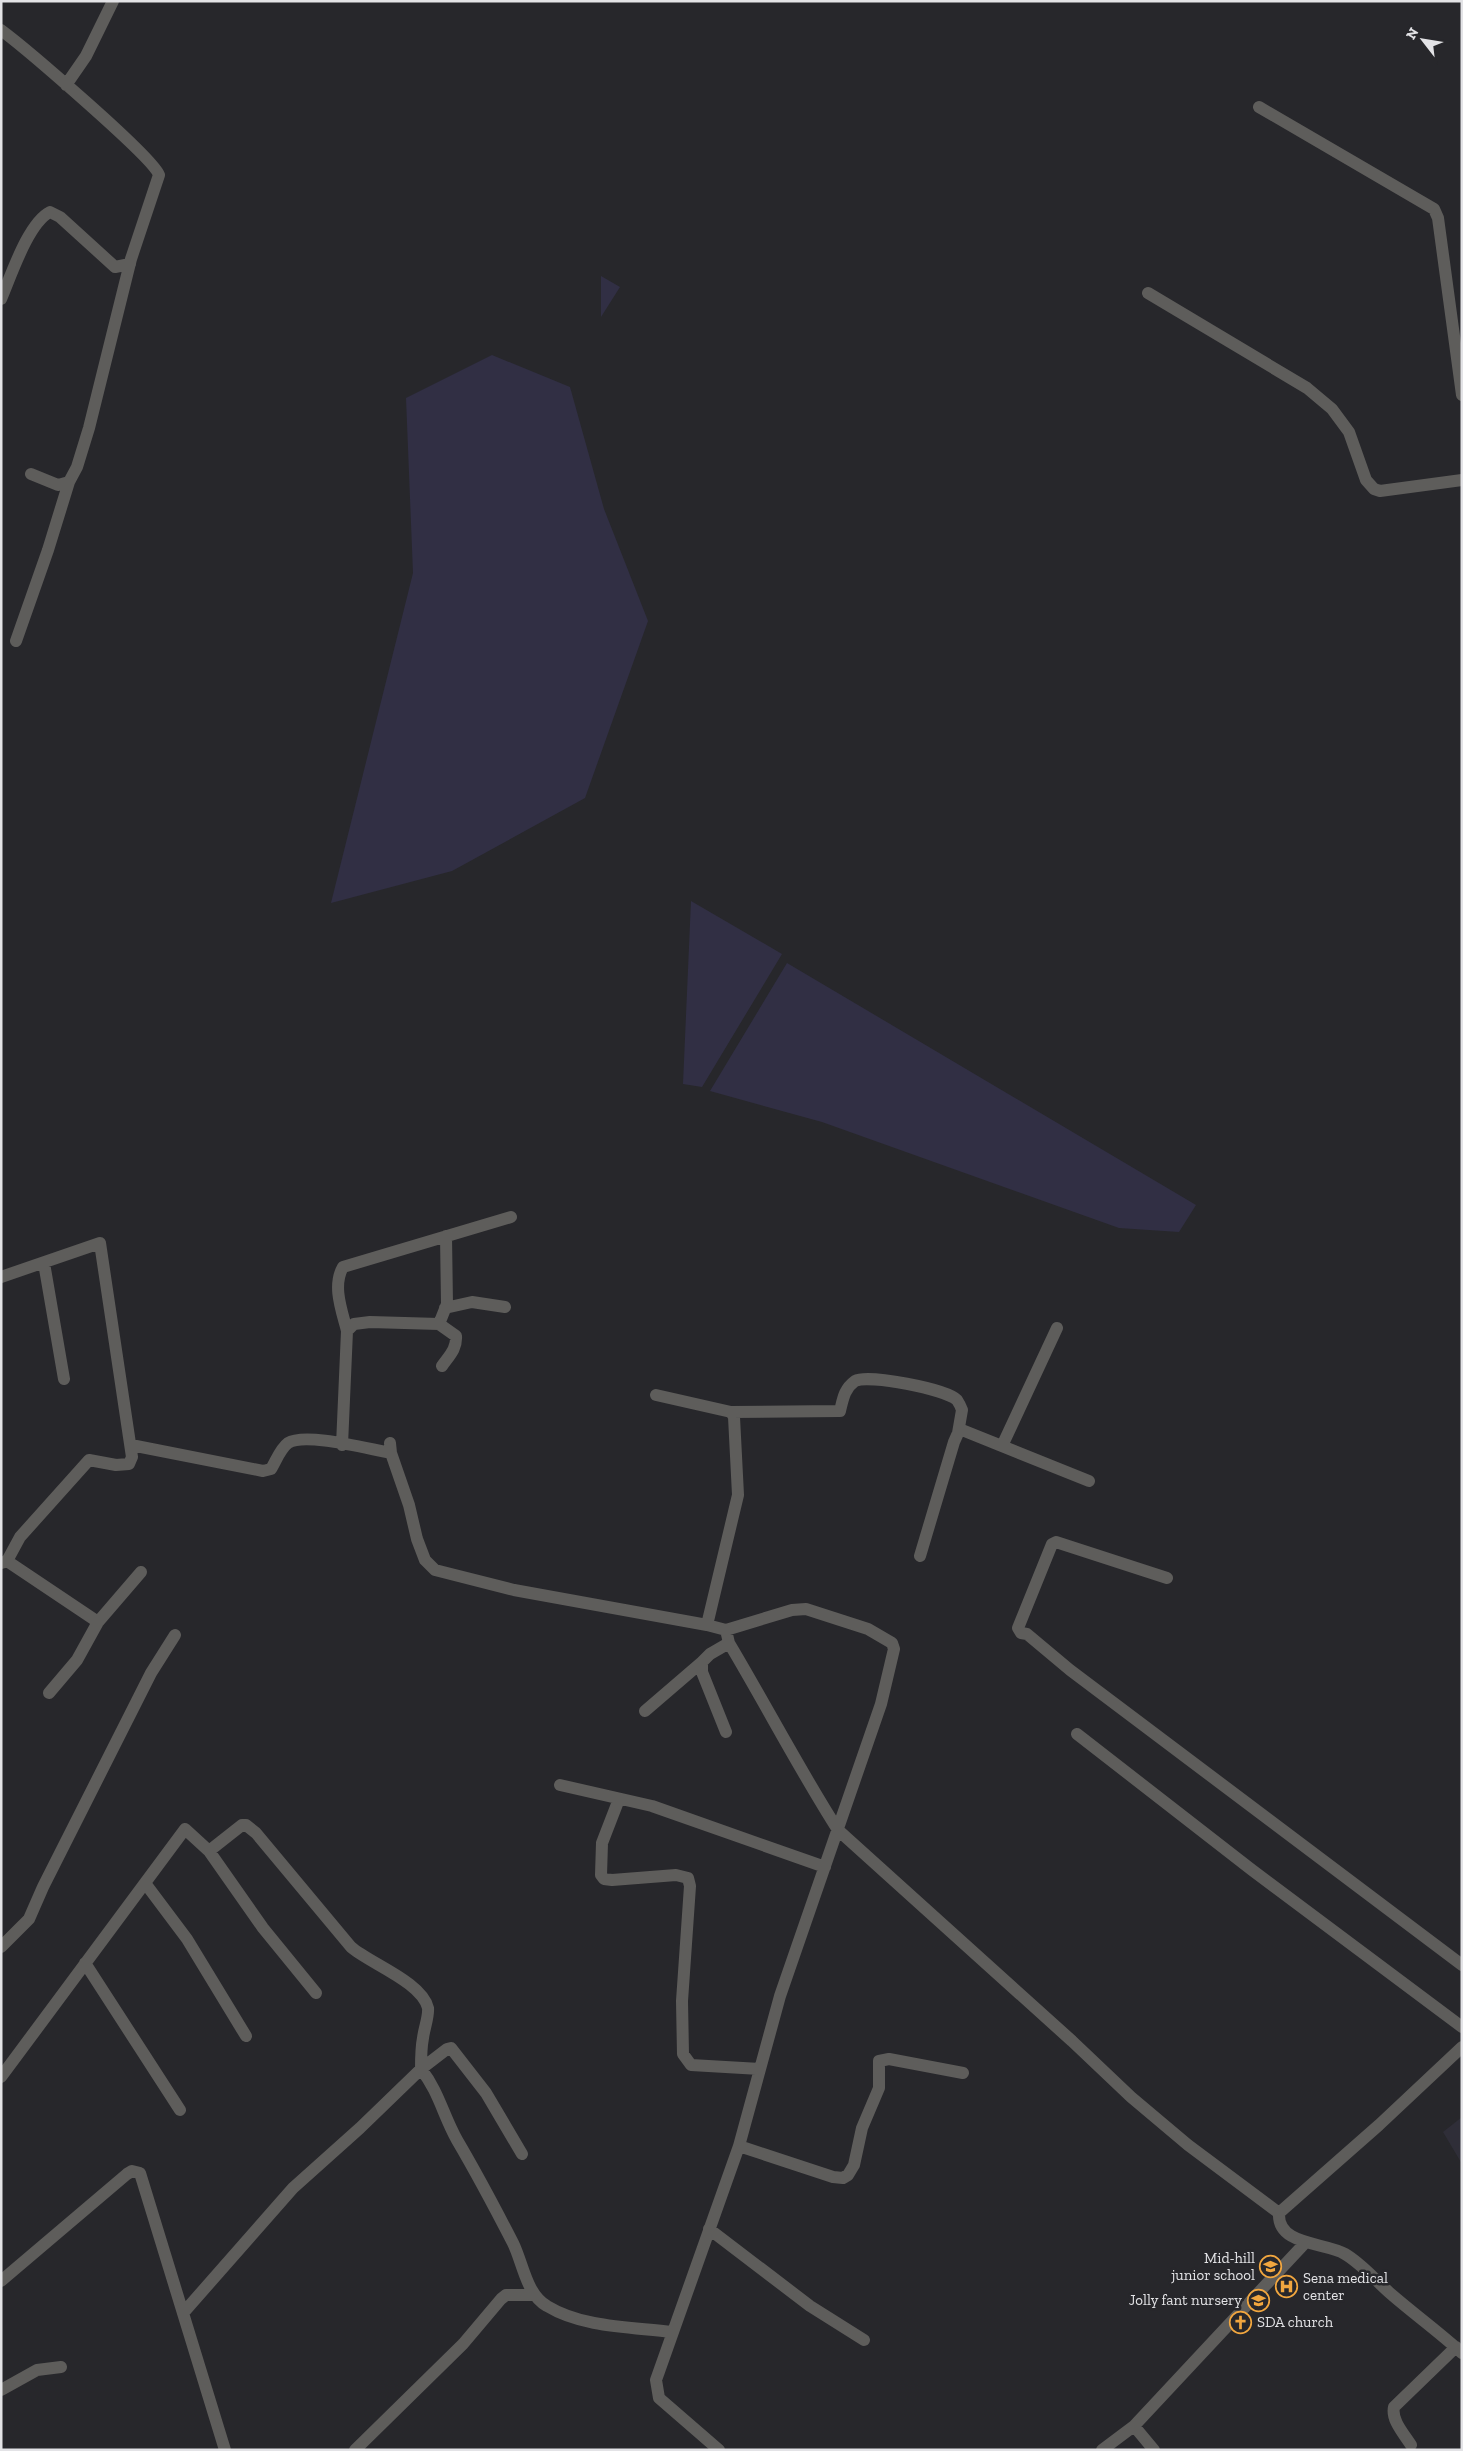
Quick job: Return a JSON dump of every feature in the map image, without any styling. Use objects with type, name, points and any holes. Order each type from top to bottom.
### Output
[{"type":"street","points":[[66,86],[86,56],[113,1]]},
{"type":"street","points":[[1,30],[24,47],[126,140],[158,172],[158,179],[130,264],[91,421],[77,467],[69,482],[48,550],[16,641]]},
{"type":"street","points":[[1259,107],[1434,209],[1438,218],[1456,320],[1462,395]]},
{"type":"street","points":[[1,299],[33,231],[41,217],[50,212],[67,222],[115,267],[130,264]]},
{"type":"street","points":[[1148,293],[1307,388],[1332,409],[1349,432],[1366,480],[1374,489],[1380,491],[1462,480]]},
{"type":"street","points":[[31,474],[58,486],[69,482]]},
{"type":"street","points":[[342,1445],[348,1331],[338,1289],[338,1275],[343,1267],[511,1218]]},
{"type":"street","points":[[439,1324],[445,1308],[446,1236]]},
{"type":"street","points":[[1,1277],[100,1243],[132,1457],[129,1464],[116,1465],[89,1460],[20,1537],[4,1562],[98,1622]]},
{"type":"street","points":[[44,1263],[64,1379]]},
{"type":"street","points":[[445,1308],[472,1302],[505,1307]]},
{"type":"street","points":[[348,1331],[354,1324],[370,1322],[439,1324],[448,1328],[456,1336],[456,1343],[452,1353],[442,1366]]},
{"type":"street","points":[[1002,1446],[1057,1328]]},
{"type":"street","points":[[656,1395],[731,1412],[840,1411],[845,1390],[856,1380],[870,1378],[940,1392],[956,1399],[962,1410],[958,1432],[920,1556]]},
{"type":"street","points":[[707,1625],[738,1495],[734,1417],[731,1412]]},
{"type":"street","points":[[958,1432],[962,1430],[1089,1481]]},
{"type":"street","points":[[131,1445],[263,1471],[270,1469],[282,1449],[288,1443],[299,1439],[317,1438],[342,1445],[390,1448],[409,1505],[417,1539],[426,1560],[435,1570],[514,1590],[707,1625],[728,1636],[811,1788],[838,1830],[1072,2041],[1131,2097],[1188,2145],[1279,2213],[1280,2224],[1289,2234],[1305,2243],[1328,2246],[1354,2259],[1391,2294],[1459,2350],[1394,2407],[1392,2414],[1411,2445]]},
{"type":"street","points":[[1167,1578],[1056,1542],[1052,1544],[1018,1628],[1021,1633],[1027,1634],[1070,1670],[1462,1965]]},
{"type":"street","points":[[49,1693],[77,1660],[98,1622],[141,1572]]},
{"type":"street","points":[[645,1711],[702,1662],[728,1636],[792,1610],[806,1609],[868,1629],[892,1643],[894,1649],[881,1704],[780,1996],[739,2146],[656,2380],[659,2398],[719,2450]]},
{"type":"street","points":[[1,1947],[29,1919],[47,1878],[151,1673],[175,1635]]},
{"type":"street","points":[[702,1662],[702,1672],[726,1732]]},
{"type":"street","points":[[1077,1734],[1337,1935],[1462,2027]]},
{"type":"street","points":[[560,1785],[652,1806],[825,1867]]},
{"type":"street","points":[[619,1799],[602,1843],[602,1875],[604,1879],[676,1875],[688,1878],[690,1886],[682,2001],[683,2054],[686,2061],[691,2065],[760,2068]]},
{"type":"street","points":[[209,1851],[242,1825],[246,1825],[262,1840],[351,1947],[363,1957],[377,1961],[424,1998],[428,2009],[422,2040],[421,2069],[434,2086],[457,2139],[469,2157],[514,2246],[535,2295],[545,2305],[573,2319],[672,2332]]},
{"type":"street","points":[[1,2077],[186,1829],[209,1851],[263,1928],[316,1993]]},
{"type":"street","points":[[145,1883],[188,1939],[246,2036]]},
{"type":"street","points":[[85,1963],[180,2110]]},
{"type":"street","points":[[1279,2213],[1379,2125],[1462,2047]]},
{"type":"street","points":[[184,2312],[293,2188],[360,2128],[421,2069],[447,2049],[451,2048],[486,2094],[522,2154]]},
{"type":"street","points":[[739,2146],[824,2174],[842,2178],[848,2175],[854,2165],[862,2128],[879,2088],[880,2061],[889,2059],[963,2073]]},
{"type":"street","points":[[1,2281],[127,2174],[136,2171],[140,2173],[226,2450]]},
{"type":"street","points":[[709,2229],[810,2306],[864,2340]]},
{"type":"street","points":[[1102,2450],[1134,2426],[1305,2243]]},
{"type":"street","points":[[354,2450],[463,2344],[501,2299],[506,2295],[535,2295]]},
{"type":"street","points":[[1,2390],[37,2370],[60,2367]]},
{"type":"street","points":[[1134,2426],[1154,2450]]},
{"type":"shaded area","points":[[601,276],[620,287],[601,317]]},
{"type":"shaded area","points":[[492,355],[570,387],[604,509],[648,621],[585,798],[452,871],[331,903],[413,573],[406,398]]},
{"type":"shaded area","points":[[691,901],[782,954],[702,1087],[683,1084]]},
{"type":"shaded area","points":[[787,963],[1196,1205],[1179,1232],[1119,1228],[822,1122],[710,1091]]},
{"type":"shaded area","points":[[1462,2117],[1462,2164],[1443,2132]]},
{"type":"place","name":"Mid-hill junior school","points":[[1271,2267]]},
{"type":"place","name":"Sena medical center","points":[[1287,2287]]},
{"type":"place","name":"Jolly fant nursery","points":[[1258,2300]]},
{"type":"place","name":"SDA church","points":[[1241,2322]]}]
